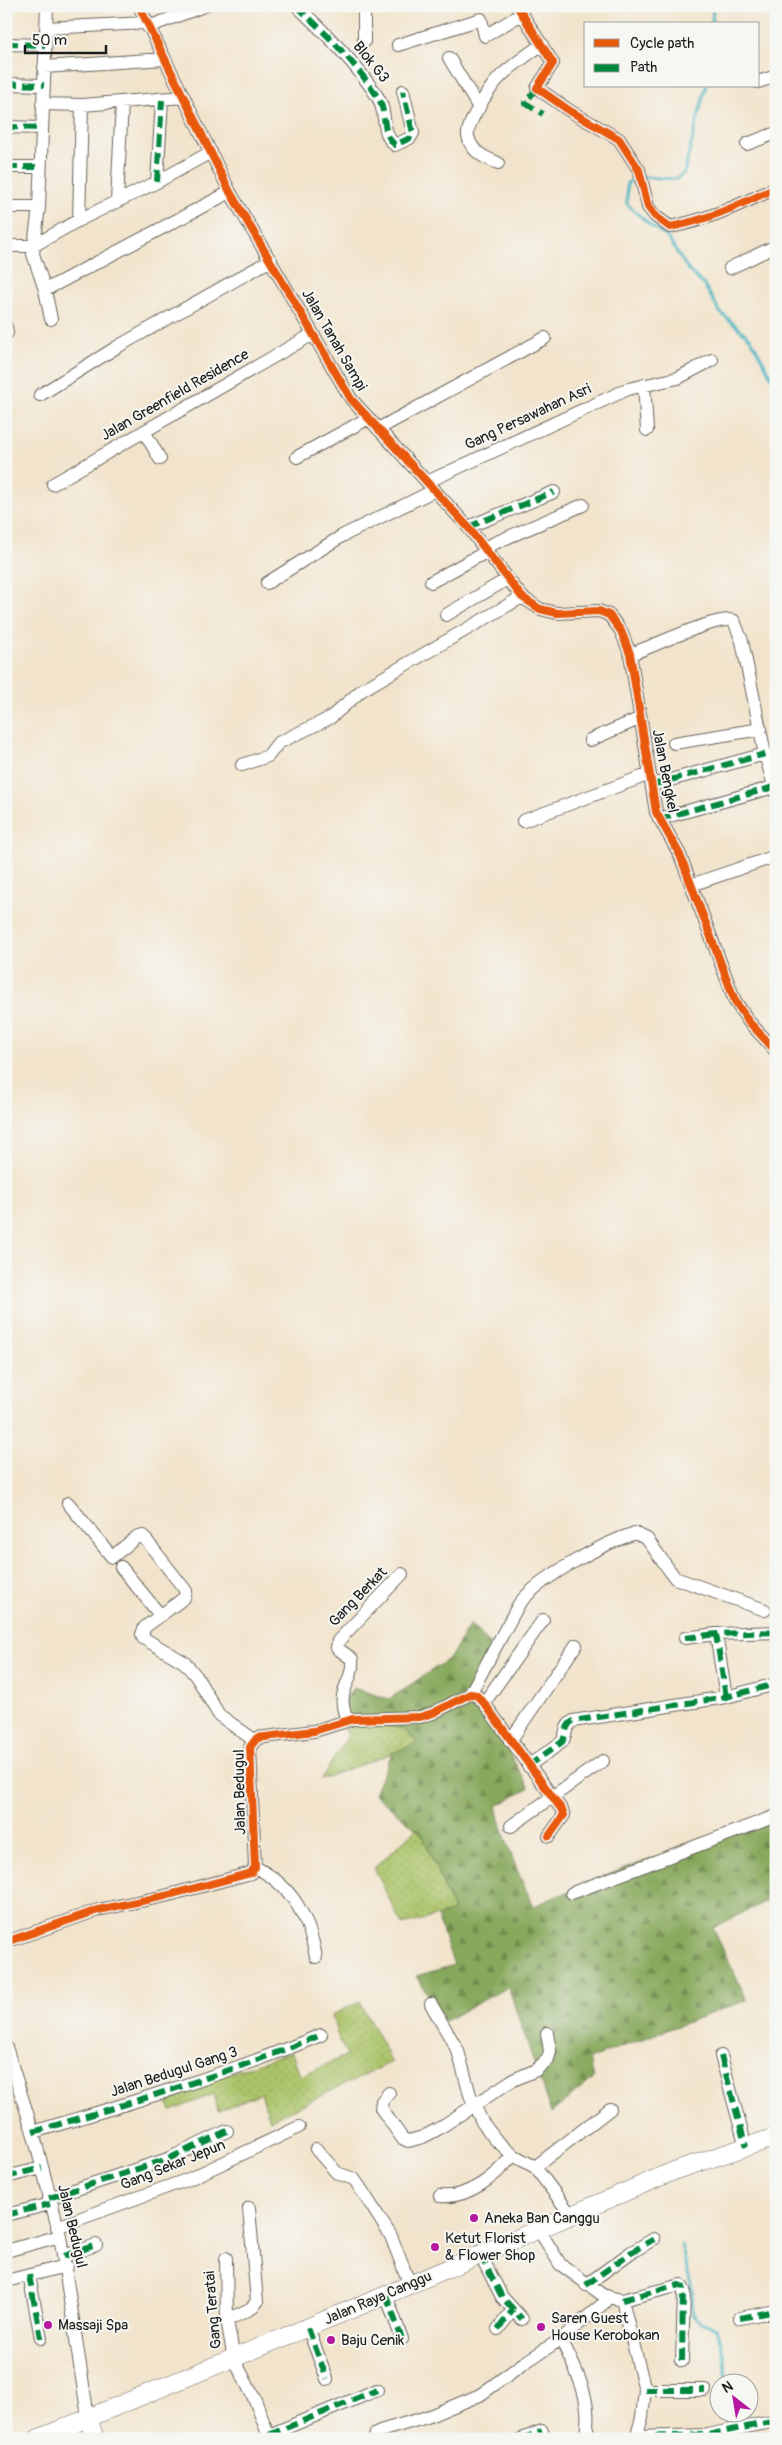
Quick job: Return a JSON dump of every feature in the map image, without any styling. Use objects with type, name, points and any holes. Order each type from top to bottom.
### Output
[{"type":"main road","name":"Jalan Raya Canggu","points":[[36,2439],[308,2328],[676,2170],[776,2137]]},
{"type":"main road","points":[[88,2417],[95,2439]]},
{"type":"street","points":[[47,6],[38,208],[33,246],[35,262],[45,290],[52,319]]},
{"type":"street","name":"Jalan Tanah Sampi","points":[[139,6],[230,192],[314,334],[338,381],[368,418],[468,527],[506,580],[522,597],[540,609],[557,613],[599,611],[609,616],[621,631],[630,654]]},
{"type":"street","points":[[46,28],[147,25],[204,6]]},
{"type":"street","points":[[297,7],[304,6]]},
{"type":"street","points":[[364,6],[364,42]]},
{"type":"street","name":"Blok G3","points":[[297,7],[326,32],[377,96],[383,108],[386,132],[395,146],[410,138],[413,133],[403,91]]},
{"type":"street","points":[[398,45],[481,19],[485,36],[519,10],[554,63],[537,88],[570,111],[618,139],[639,170],[648,207],[655,216],[670,227],[694,223],[734,208],[776,188]]},
{"type":"street","points":[[6,44],[45,44]]},
{"type":"street","points":[[498,163],[482,158],[469,139],[469,130],[479,108],[500,77],[542,44]]},
{"type":"street","points":[[449,58],[479,108]]},
{"type":"street","points":[[44,67],[164,60]]},
{"type":"street","points":[[760,81],[776,76]]},
{"type":"street","points":[[6,84],[44,85]]},
{"type":"street","points":[[42,104],[82,105],[184,97]]},
{"type":"street","points":[[157,182],[162,100]]},
{"type":"street","points":[[117,201],[122,103]]},
{"type":"street","points":[[78,220],[82,105]]},
{"type":"street","points":[[6,127],[41,128]]},
{"type":"street","points":[[747,144],[776,133]]},
{"type":"street","points":[[6,246],[33,246],[78,220],[157,182],[211,152]]},
{"type":"street","points":[[6,167],[40,167]]},
{"type":"street","points":[[45,290],[230,192]]},
{"type":"street","points":[[6,207],[38,208]]},
{"type":"street","points":[[730,268],[776,246]]},
{"type":"street","points":[[40,395],[117,347],[270,260]]},
{"type":"street","name":"Jalan Greenfield Residence","points":[[53,484],[314,334]]},
{"type":"street","points":[[378,429],[545,338]]},
{"type":"street","name":"Gang Persawahan Asri","points":[[267,583],[342,536],[431,486],[575,412],[628,389],[678,378],[712,360]]},
{"type":"street","points":[[644,385],[647,430]]},
{"type":"street","points":[[297,457],[368,418]]},
{"type":"street","points":[[144,431],[160,459]]},
{"type":"street","points":[[468,527],[554,492]]},
{"type":"street","points":[[431,582],[485,550],[583,505]]},
{"type":"street","points":[[446,615],[506,580]]},
{"type":"street","points":[[242,765],[268,756],[278,743],[330,718],[362,690],[522,597]]},
{"type":"street","points":[[630,654],[662,644],[705,624],[726,620],[734,621],[742,641],[765,754],[773,769],[775,790],[659,819]]},
{"type":"street","name":"Jalan Bengkel","points":[[630,654],[659,819],[680,855],[735,1001],[749,1022],[774,1046]]},
{"type":"street","points":[[590,740],[641,718]]},
{"type":"street","points":[[674,743],[761,730]]},
{"type":"street","points":[[523,821],[651,780],[765,754]]},
{"type":"street","points":[[691,885],[776,856]]},
{"type":"street","points":[[68,1503],[112,1557],[138,1536],[143,1536],[187,1593],[145,1627],[143,1638],[184,1662],[196,1676],[219,1715],[254,1740]]},
{"type":"street","points":[[549,1836],[564,1815],[484,1703],[476,1695],[470,1694],[519,1604],[527,1594],[549,1577],[635,1534],[647,1539],[675,1578],[765,1610]]},
{"type":"street","points":[[121,1567],[160,1615]]},
{"type":"street","name":"Gang Berkat","points":[[347,1720],[342,1708],[341,1696],[353,1665],[352,1659],[339,1652],[337,1648],[338,1641],[402,1574]]},
{"type":"street","points":[[484,1703],[543,1620]]},
{"type":"street","points":[[685,1638],[716,1634],[776,1632]]},
{"type":"street","points":[[716,1634],[726,1696]]},
{"type":"street","points":[[510,1741],[576,1646]]},
{"type":"street","points":[[528,1766],[562,1742],[567,1727],[573,1721],[726,1696],[776,1684]]},
{"type":"street","name":"Jalan Bedugul","points":[[256,1867],[250,1755],[254,1740],[262,1736],[314,1731],[347,1720],[370,1717],[420,1717],[433,1713],[470,1694]]},
{"type":"street","points":[[511,1826],[551,1796],[604,1761]]},
{"type":"street","points":[[572,1894],[776,1816]]},
{"type":"street","points":[[6,1942],[98,1910],[165,1896],[242,1876],[251,1873],[256,1867],[285,1887],[300,1906],[308,1922],[316,1957]]},
{"type":"street","points":[[431,2004],[458,2051],[474,2104],[482,2122],[495,2139],[513,2155],[535,2167],[571,2216]]},
{"type":"street","points":[[390,2093],[382,2101],[381,2108],[402,2138],[408,2141],[423,2137],[474,2104],[541,2066],[550,2051],[547,2033]]},
{"type":"street","name":"Jalan Bedugul Gang 3","points":[[33,2132],[176,2090],[261,2060],[322,2035]]},
{"type":"street","name":"Jalan Bedugul","points":[[6,2046],[33,2132],[65,2261],[88,2417]]},
{"type":"street","points":[[721,2056],[746,2146]]},
{"type":"street","points":[[535,2167],[610,2109]]},
{"type":"street","name":"Gang Sekar Jepun","points":[[6,2251],[189,2179],[300,2127]]},
{"type":"street","points":[[6,2215],[168,2159],[227,2131]]},
{"type":"street","points":[[316,2148],[337,2173],[354,2179],[359,2186],[390,2236],[410,2285]]},
{"type":"street","points":[[440,2196],[456,2196],[485,2181],[501,2169],[513,2155]]},
{"type":"street","points":[[6,2177],[42,2168]]},
{"type":"street","points":[[227,2320],[250,2309],[258,2302],[249,2208]]},
{"type":"street","points":[[539,2230],[560,2264],[586,2285],[607,2296],[622,2300],[679,2285],[683,2287],[682,2362]]},
{"type":"street","points":[[586,2285],[630,2253],[654,2239]]},
{"type":"street","points":[[6,2281],[29,2275],[65,2261],[96,2245]]},
{"type":"street","points":[[480,2254],[502,2297],[517,2314],[498,2329]]},
{"type":"street","name":"Gang Teratai","points":[[226,2258],[227,2320],[234,2359],[255,2400],[269,2437]]},
{"type":"street","points":[[29,2275],[41,2338]]},
{"type":"street","points":[[386,2295],[402,2339]]},
{"type":"street","points":[[375,2436],[472,2399],[524,2362],[562,2339],[604,2303],[607,2296]]},
{"type":"street","points":[[622,2300],[645,2390],[637,2438],[707,2435],[776,2421]]},
{"type":"street","points":[[740,2318],[776,2311]]},
{"type":"street","points":[[308,2328],[327,2379]]},
{"type":"street","points":[[562,2339],[576,2368],[586,2397],[589,2422],[585,2439]]},
{"type":"street","points":[[269,2437],[377,2390]]},
{"type":"street","points":[[645,2390],[705,2390]]},
{"type":"street","points":[[521,2439],[542,2431]]},
{"type":"green space","points":[[470,1624],[496,1650],[473,1689],[529,1788],[497,1806],[512,1857],[534,1906],[622,1869],[776,1819],[776,1896],[713,1928],[747,2000],[589,2059],[594,2078],[551,2113],[508,1987],[445,2021],[416,1976],[454,1965],[437,1916],[454,1911],[422,1834],[374,1794],[392,1753],[418,1743],[403,1729],[360,1720],[329,1726],[353,1688],[389,1699],[450,1658]]},
{"type":"green space","points":[[360,1720],[403,1729],[418,1744],[321,1779],[348,1736],[343,1724]]},
{"type":"green space","points":[[416,1829],[422,1834],[454,1912],[402,1925],[374,1868]]},
{"type":"green space","points":[[360,2002],[392,2062],[270,2120],[261,2093],[218,2111],[214,2094],[171,2111],[164,2095],[292,2052],[300,2076],[347,2055],[338,2037],[332,2015]]},
{"type":"waterway","points":[[712,22],[713,6]]},
{"type":"waterway","points":[[643,177],[676,179],[684,173],[705,88]]},
{"type":"waterway","points":[[637,178],[627,183],[627,204],[650,225],[667,237],[689,271],[704,285],[720,312],[751,339],[776,385]]},
{"type":"waterway","points":[[681,2245],[692,2289],[693,2316],[701,2322],[716,2328],[725,2357],[726,2372]]},
{"type":"waterway","points":[[728,2422],[729,2427]]},
{"type":"marked path","points":[[297,6],[340,49],[377,96],[382,108],[387,134],[395,145],[410,138],[413,133],[403,91]]},
{"type":"marked path","points":[[6,44],[45,45]]},
{"type":"marked path","points":[[6,84],[44,85]]},
{"type":"marked path","points":[[537,88],[525,103],[543,114]]},
{"type":"marked path","points":[[157,182],[162,100]]},
{"type":"marked path","points":[[6,127],[41,128]]},
{"type":"marked path","points":[[6,167],[40,167]]},
{"type":"marked path","points":[[468,527],[554,492]]},
{"type":"marked path","points":[[652,785],[765,754]]},
{"type":"marked path","points":[[659,819],[774,787]]},
{"type":"marked path","points":[[726,1697],[716,1634],[776,1632]]},
{"type":"marked path","points":[[685,1638],[716,1634]]},
{"type":"marked path","points":[[528,1766],[562,1742],[568,1725],[573,1721],[726,1697],[776,1684]]},
{"type":"marked path","points":[[33,2132],[214,2075],[321,2035]]},
{"type":"marked path","points":[[721,2056],[746,2147]]},
{"type":"marked path","points":[[49,2198],[168,2159],[227,2131]]},
{"type":"marked path","points":[[6,2177],[42,2168]]},
{"type":"marked path","points":[[6,2215],[50,2204]]},
{"type":"marked path","points":[[586,2285],[630,2253],[654,2239]]},
{"type":"marked path","points":[[64,2256],[96,2245]]},
{"type":"marked path","points":[[480,2254],[502,2297],[522,2319]]},
{"type":"marked path","points":[[29,2275],[41,2338]]},
{"type":"marked path","points":[[622,2300],[679,2285],[683,2287],[682,2361]]},
{"type":"marked path","points":[[386,2295],[402,2339]]},
{"type":"marked path","points":[[498,2329],[513,2310]]},
{"type":"marked path","points":[[740,2318],[776,2311]]},
{"type":"marked path","points":[[308,2328],[327,2379]]},
{"type":"marked path","points":[[269,2435],[377,2390]]},
{"type":"marked path","points":[[645,2390],[705,2390]]},
{"type":"marked path","points":[[637,2437],[707,2435],[776,2421]]},
{"type":"marked path","points":[[521,2439],[542,2431]]},
{"type":"cycle path","points":[[139,6],[230,192],[351,399],[468,527],[522,597],[540,609],[557,613],[599,611],[609,615],[621,631],[630,654],[656,812],[680,855],[735,1001],[749,1022],[776,1051]]},
{"type":"cycle path","points":[[517,6],[553,63],[537,88],[570,111],[619,139],[639,170],[648,207],[655,216],[670,227],[711,216],[776,188]]},
{"type":"cycle path","points":[[6,1942],[98,1910],[165,1896],[251,1873],[255,1867],[250,1747],[257,1738],[314,1731],[353,1719],[420,1717],[433,1713],[470,1694],[476,1695],[484,1703],[562,1810],[564,1815],[549,1836]]},
{"type":"place","name":"Aneka Ban Canggu","points":[[474,2218]]},
{"type":"place","name":"Ketut Florist & Flower Shop","points":[[435,2247]]},
{"type":"place","name":"Massaji Spa","points":[[48,2325]]},
{"type":"place","name":"Saren Guest House Kerobokan","points":[[541,2327]]},
{"type":"place","name":"Baju Cenik","points":[[331,2340]]}]
